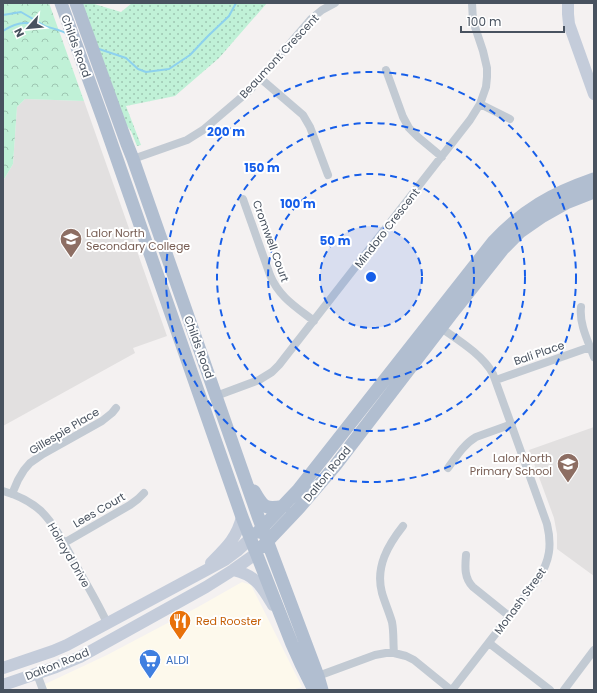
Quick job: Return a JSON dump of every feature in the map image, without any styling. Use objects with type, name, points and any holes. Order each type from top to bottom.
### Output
[{"type":"main road","name":"Childs Road","points":[[61,3],[242,517],[301,664],[322,690]]},
{"type":"main road","points":[[568,3],[569,24],[593,88]]},
{"type":"main road","name":"Childs Road","points":[[77,6],[133,159],[262,527],[309,653],[314,682]]},
{"type":"main road","name":"Beaumont Crescent","points":[[118,164],[133,159]]},
{"type":"main road","name":"Dalton Road","points":[[3,685],[37,674],[74,659],[175,604],[233,570],[257,553],[304,503],[335,466],[493,242],[515,220],[536,205],[568,188],[594,179]]},
{"type":"main road","name":"Dalton Road","points":[[3,668],[67,645],[200,574],[225,560],[237,551],[284,506],[436,324],[520,232],[554,209],[594,192]]},
{"type":"main road","name":"Mindoro Crescent","points":[[202,401],[216,396]]},
{"type":"main road","points":[[244,474],[264,506],[268,508],[284,506]]},
{"type":"main road","points":[[200,574],[224,550],[236,534],[240,527],[242,517]]},
{"type":"main road","points":[[233,570],[248,575],[259,584],[284,624]]},
{"type":"main road","name":"Holroyd Drive","points":[[107,623],[114,638]]},
{"type":"main road","points":[[301,664],[306,660],[309,653]]},
{"type":"street","name":"Beaumont Crescent","points":[[133,159],[183,141],[203,130],[244,95],[311,19],[322,10],[335,3]]},
{"type":"street","name":"Mindoro Crescent","points":[[216,396],[259,380],[272,372],[286,358],[470,120],[480,104],[486,87],[486,68],[483,51],[473,21],[472,3]]},
{"type":"street","points":[[386,70],[403,117],[409,128],[442,157]]},
{"type":"street","points":[[260,78],[304,115],[328,175]]},
{"type":"street","points":[[480,104],[510,119]]},
{"type":"street","name":"Cromwell Court","points":[[243,199],[275,286],[282,296],[314,322]]},
{"type":"street","points":[[581,307],[580,313],[582,324],[594,357]]},
{"type":"street","name":"Monash Street","points":[[436,324],[480,358],[490,369],[496,380],[550,534],[550,553],[542,572],[489,643],[451,690]]},
{"type":"street","name":"Bali Place","points":[[496,380],[590,347]]},
{"type":"street","name":"Gillespie Place","points":[[12,494],[24,470],[30,464],[43,454],[102,421],[116,408]]},
{"type":"street","points":[[448,468],[466,444],[471,440],[512,424]]},
{"type":"street","name":"Holroyd Drive","points":[[3,491],[33,504],[53,525],[107,623]]},
{"type":"street","name":"Lees Court","points":[[64,543],[130,505],[144,493]]},
{"type":"street","points":[[394,653],[393,628],[381,592],[380,571],[382,560],[387,548],[403,526]]},
{"type":"street","points":[[466,555],[465,570],[469,584],[509,616]]},
{"type":"street","points":[[489,643],[550,690]]},
{"type":"street","points":[[564,690],[594,650]]},
{"type":"street","points":[[314,682],[375,655],[394,653],[414,660],[451,690]]},
{"type":"street","points":[[37,674],[43,690]]},
{"type":"shaded area","name":"Lalor North Secondary College","points":[[25,99],[84,101],[167,336],[133,348],[135,353],[3,426],[3,181],[13,164],[17,107]]},
{"type":"shaded area","name":"Lalor North Primary School","points":[[594,427],[594,576],[557,549],[557,534],[554,518],[529,450]]},
{"type":"shaded area","points":[[242,582],[251,585],[302,687],[292,690],[46,690],[43,685],[107,655]]},
{"type":"green space","points":[[3,3],[49,3],[84,101],[25,99],[17,107],[13,164],[3,181]]},
{"type":"green space","points":[[79,3],[91,3],[121,12],[132,3],[267,3],[219,58],[175,96],[126,106],[141,145],[137,146],[131,131],[123,121]]},
{"type":"waterway","points":[[99,49],[126,58],[138,69],[146,72],[169,69],[190,55],[229,16],[236,3]]},
{"type":"waterway","points":[[3,15],[21,12],[45,26]]},
{"type":"waterway","points":[[3,31],[25,23],[46,26],[66,33]]},
{"type":"place","name":"Lalor North Secondary College","points":[[71,258]]},
{"type":"place","name":"Lalor North Primary School","points":[[568,484]]},
{"type":"place","name":"Red Rooster","points":[[180,640]]},
{"type":"place","name":"ALDI","points":[[150,680]]}]
